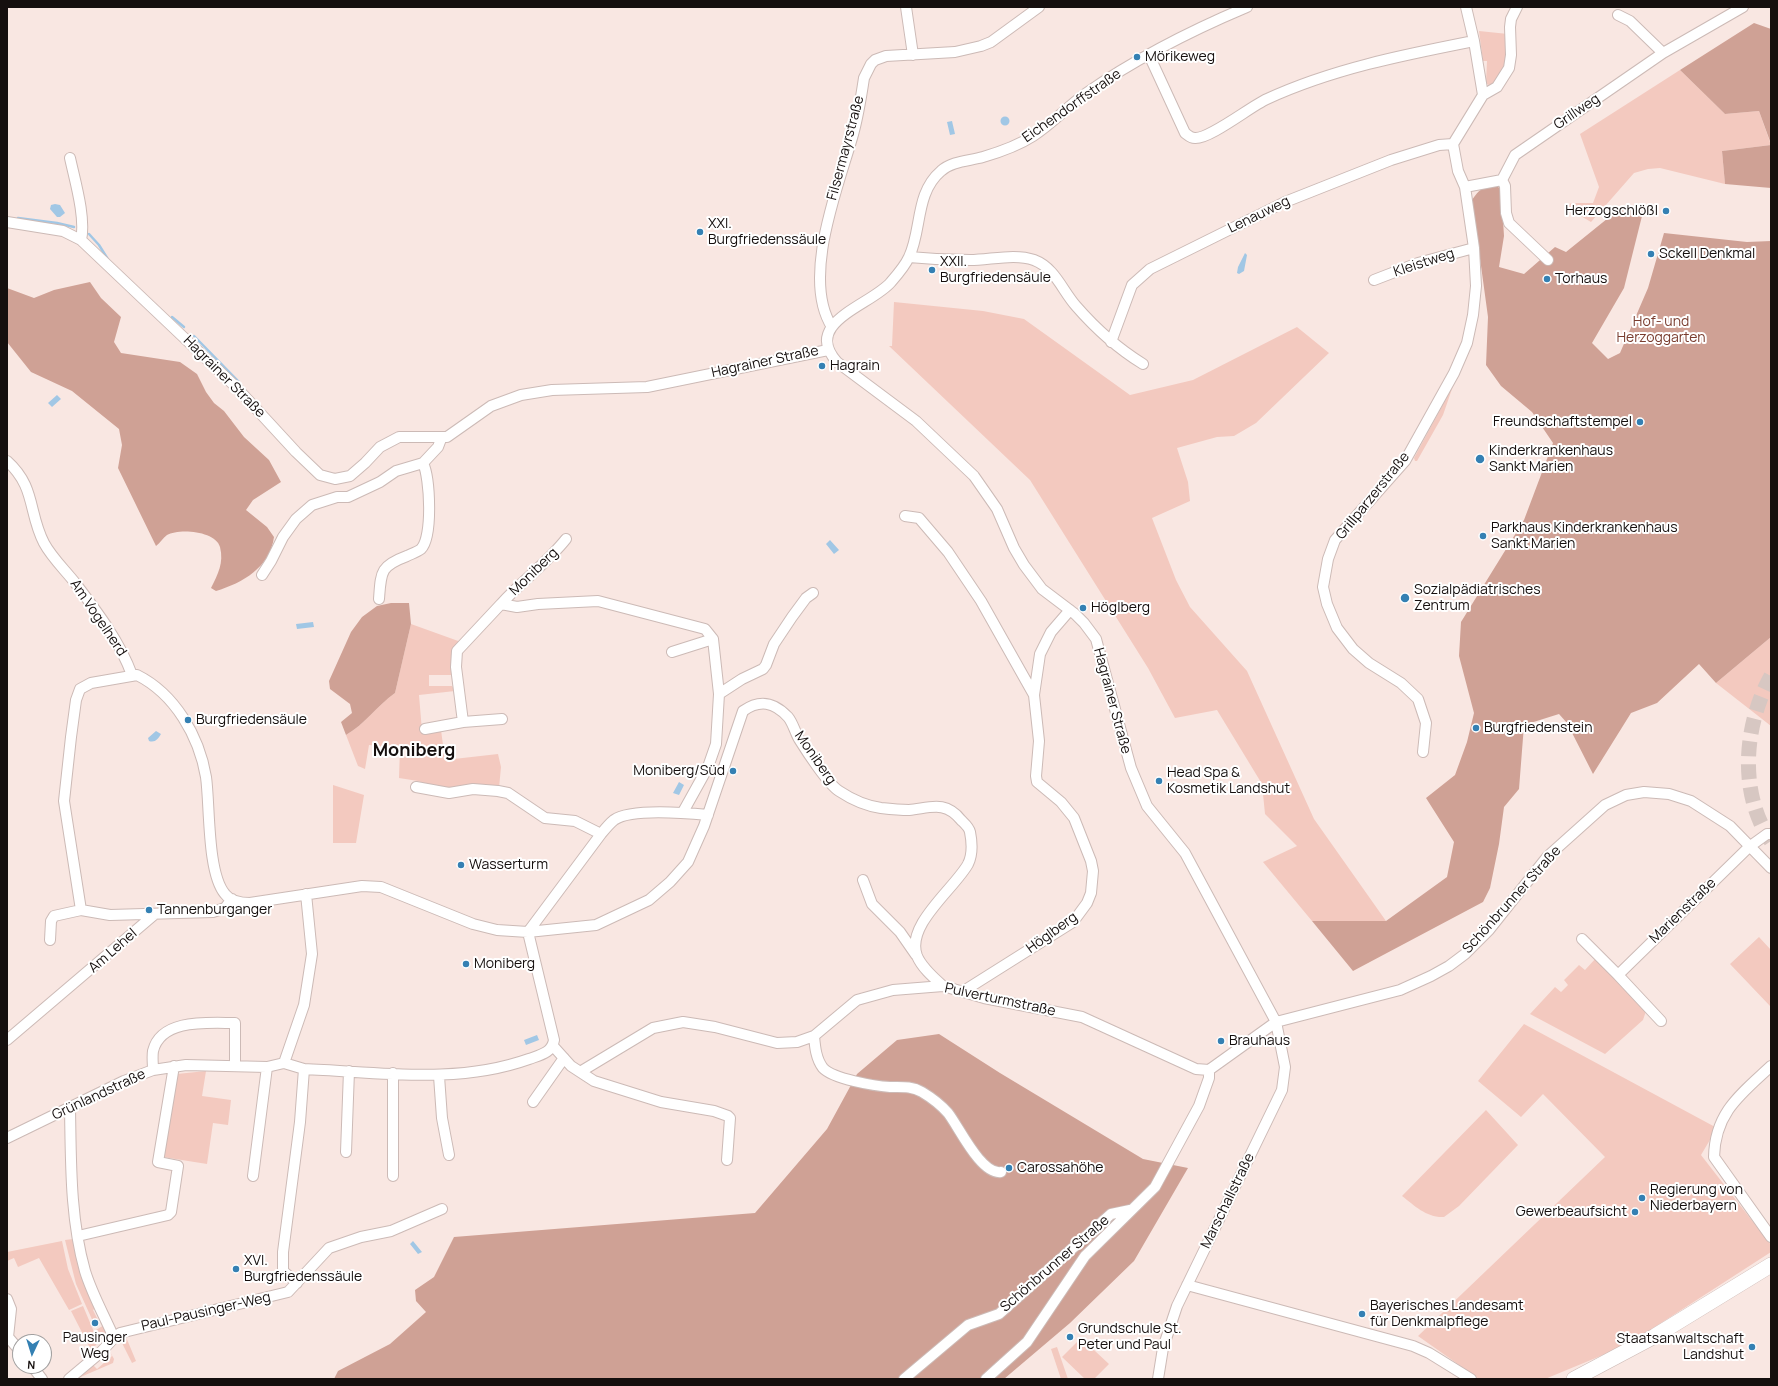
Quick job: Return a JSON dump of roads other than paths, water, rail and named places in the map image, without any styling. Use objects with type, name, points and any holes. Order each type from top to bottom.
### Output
[{"type":"main road","points":[[1574,1379],[1655,1336],[1771,1265]]},
{"type":"street","points":[[906,7],[913,55],[955,52],[981,46],[991,42],[1039,7]]},
{"type":"street","name":"Eichendorffstraße","points":[[832,327],[848,311],[872,297],[890,284],[909,257],[927,189],[941,171],[950,165],[1002,151],[1033,136],[1085,95],[1149,55],[1176,39],[1247,7]]},
{"type":"street","points":[[1466,7],[1474,41],[1483,95]]},
{"type":"street","points":[[1453,144],[1483,95],[1496,87],[1509,68],[1511,55],[1510,23],[1517,7]]},
{"type":"street","name":"Grillweg","points":[[1502,180],[1515,155],[1663,53],[1743,7]]},
{"type":"street","points":[[1618,15],[1630,21],[1663,53]]},
{"type":"street","points":[[1149,55],[1184,132],[1190,137],[1196,138],[1209,134],[1265,99],[1303,84],[1389,58],[1474,41]]},
{"type":"street","name":"Filsermayrstraße","points":[[832,327],[825,315],[821,294],[824,240],[834,192],[852,137],[864,78],[870,64],[875,60],[886,56],[913,55]]},
{"type":"street","name":"Grillparzerstraße","points":[[1423,752],[1426,723],[1418,699],[1401,683],[1369,663],[1353,649],[1338,628],[1330,610],[1323,582],[1328,559],[1335,540],[1405,461],[1454,373],[1467,343],[1473,315],[1476,286],[1474,248],[1465,187],[1458,171],[1453,144]]},
{"type":"street","name":"Lenauweg","points":[[1111,342],[1132,285],[1150,269],[1285,202],[1391,160],[1439,145],[1453,144]]},
{"type":"street","points":[[70,158],[83,234],[81,240]]},
{"type":"street","points":[[1465,187],[1484,182],[1502,180],[1505,186],[1506,213],[1509,223],[1518,234],[1531,243],[1548,260]]},
{"type":"street","name":"Hagrainer Straße","points":[[7,222],[63,231],[81,240],[237,388],[296,452],[320,475],[335,479],[350,476],[365,464],[380,447],[399,437],[411,436],[441,438],[453,434],[491,406],[521,395],[552,390],[647,387],[828,350],[837,362],[916,421],[974,476],[997,509],[1014,548],[1024,565],[1042,588],[1084,623],[1096,639],[1131,768],[1148,806],[1185,853],[1276,1022]]},
{"type":"street","name":"Kleistweg","points":[[1374,280],[1418,264],[1474,248]]},
{"type":"street","points":[[909,257],[952,260],[1018,257],[1032,259],[1048,268],[1062,284],[1075,305],[1111,342],[1143,364]]},
{"type":"street","points":[[828,350],[828,340],[832,327]]},
{"type":"street","points":[[262,574],[271,561],[283,537],[296,519],[312,505],[337,497],[348,497],[380,482],[396,471],[423,463],[438,447],[441,438]]},
{"type":"street","name":"Am Vogelherd","points":[[7,461],[16,469],[28,487],[33,511],[45,544],[112,635],[126,658],[132,675]]},
{"type":"street","points":[[379,599],[383,569],[392,561],[420,550],[425,544],[427,530],[428,481],[423,463]]},
{"type":"street","name":"Höglberg","points":[[905,516],[919,518],[948,552],[981,601],[1034,695]]},
{"type":"street","name":"Moniberg","points":[[463,722],[456,667],[457,651],[526,578],[555,553],[566,539]]},
{"type":"street","points":[[719,694],[742,679],[763,669],[774,644],[806,598],[813,593]]},
{"type":"street","name":"Moniberg","points":[[502,604],[517,607],[538,604],[598,601],[705,629],[713,639]]},
{"type":"street","name":"Höglberg","points":[[962,992],[1073,922],[1087,903],[1091,892],[1093,871],[1092,861],[1074,818],[1061,802],[1037,782],[1036,776],[1039,741],[1034,695],[1040,654],[1044,644],[1070,610]]},
{"type":"street","points":[[672,652],[713,639],[719,694],[716,744],[708,767],[683,812]]},
{"type":"street","points":[[50,940],[51,921],[54,916],[81,910],[106,915],[213,912],[225,908],[232,899],[225,894],[218,878],[212,852],[206,778],[198,750],[176,706],[154,685],[137,675],[91,683],[80,689],[76,700],[64,801],[81,910]]},
{"type":"street","name":"Moniberg","points":[[232,899],[239,903],[250,903],[362,886],[381,887],[473,924],[496,930],[528,932],[596,925],[649,900],[670,882],[688,862],[708,815],[743,711],[752,705],[763,703],[773,706],[789,718],[813,760],[842,793],[880,808],[908,810],[934,806],[948,808],[956,813],[969,829],[972,846],[968,864],[926,918],[916,939],[917,957]]},
{"type":"street","points":[[426,729],[463,722],[502,719]]},
{"type":"street","points":[[416,787],[449,793],[473,789],[498,790],[508,793],[545,818],[575,821],[601,834]]},
{"type":"street","name":"Schönbrunner Straße","points":[[986,1379],[1027,1342],[1085,1256],[1155,1187],[1199,1106],[1209,1070],[1276,1022],[1400,990],[1449,966],[1465,954],[1489,930],[1547,857],[1605,805],[1626,795],[1644,792],[1668,794],[1691,801],[1709,811],[1730,826],[1771,868]]},
{"type":"street","points":[[306,894],[312,954],[304,1005],[284,1062],[304,1069],[439,1076],[505,1068],[548,1052],[553,1046],[554,1040],[528,932],[601,834],[614,820],[636,814],[683,812],[708,815]]},
{"type":"street","name":"Marienstraße","points":[[1618,975],[1749,847],[1767,834],[1771,834]]},
{"type":"street","points":[[863,880],[872,904],[900,932],[929,973],[942,986]]},
{"type":"street","name":"Am Lehel","points":[[7,1040],[155,914]]},
{"type":"street","points":[[1582,939],[1661,1021]]},
{"type":"street","name":"Pulverturmstraße","points":[[580,1072],[653,1028],[683,1022],[715,1027],[777,1043],[797,1042],[814,1036],[857,1000],[893,990],[942,986],[962,992],[1082,1018],[1196,1069],[1209,1070]]},
{"type":"street","name":"Marschallstraße","points":[[1158,1379],[1168,1331],[1187,1284],[1282,1090],[1285,1067],[1276,1022]]},
{"type":"street","points":[[153,1070],[153,1051],[165,1032],[180,1026],[219,1023],[235,1023],[235,1066]]},
{"type":"street","points":[[814,1036],[817,1057],[824,1069],[845,1078],[881,1086],[915,1088],[922,1092],[948,1113],[969,1148],[993,1171],[1001,1172]]},
{"type":"street","points":[[553,1046],[580,1072],[594,1081],[625,1092],[661,1102],[714,1111],[728,1116],[730,1118],[727,1160]]},
{"type":"street","points":[[533,1102],[564,1058]]},
{"type":"street","name":"Grünlandstraße","points":[[7,1138],[124,1081],[153,1070],[174,1066],[235,1066],[267,1068],[284,1062]]},
{"type":"street","points":[[78,1236],[168,1216],[171,1212],[178,1166],[158,1162],[174,1066]]},
{"type":"street","points":[[1771,1066],[1728,1107],[1714,1142],[1714,1157],[1771,1237]]},
{"type":"street","points":[[253,1176],[267,1068]]},
{"type":"street","points":[[297,1283],[283,1271],[283,1252],[300,1122],[304,1069]]},
{"type":"street","points":[[346,1152],[349,1071]]},
{"type":"street","points":[[393,1073],[393,1176]]},
{"type":"street","points":[[439,1076],[442,1118],[449,1155]]},
{"type":"street","points":[[69,1379],[100,1354],[114,1338],[94,1295],[85,1270],[78,1236],[73,1203],[70,1108]]},
{"type":"street","name":"Paul-Pausinger-Weg","points":[[114,1338],[120,1333],[126,1331],[288,1292],[329,1248],[360,1237],[390,1232],[442,1209]]},
{"type":"street","name":"Schönbrunner Straße","points":[[904,1379],[968,1325],[999,1314],[1111,1214],[1131,1210]]},
{"type":"street","points":[[1187,1284],[1413,1346],[1429,1353],[1471,1379]]},
{"type":"street","points":[[7,1299],[11,1308],[8,1322],[8,1336],[12,1341]]},
{"type":"water","points":[[1005,116],[1010,121],[1005,126],[1000,121]]},
{"type":"water","points":[[952,121],[955,134],[950,135],[947,122]]},
{"type":"water","points":[[51,205],[60,205],[65,213],[60,217],[57,217],[50,209]]},
{"type":"water","points":[[1245,253],[1247,255],[1244,271],[1239,274],[1237,273],[1238,267]]},
{"type":"water","points":[[57,395],[61,399],[52,407],[48,403]]},
{"type":"water","points":[[830,540],[839,550],[834,554],[826,544]]},
{"type":"water","points":[[313,622],[314,627],[297,629],[296,624]]},
{"type":"water","points":[[156,731],[161,734],[159,737],[155,741],[149,741],[148,738]]},
{"type":"water","points":[[679,782],[684,785],[679,795],[673,793]]},
{"type":"water","points":[[537,1035],[539,1040],[526,1045],[524,1040]]},
{"type":"water","points":[[413,1241],[422,1252],[418,1254],[410,1244]]},
{"type":"waterway","points":[[18,218],[57,223],[74,227]]},
{"type":"waterway","points":[[89,234],[99,245],[109,261]]},
{"type":"waterway","points":[[172,317],[184,327]]},
{"type":"waterway","points":[[194,336],[239,382]]},
{"type":"tunnel","points":[[1771,676],[1762,695],[1755,716],[1750,737],[1748,759],[1749,781],[1753,802],[1760,822],[1771,841]]},
{"type":"place","name":"Mörikeweg","points":[[1137,57]]},
{"type":"place","name":"Herzogschlößl","points":[[1666,211]]},
{"type":"place","name":"XXI. Burgfriedenssäule","points":[[700,232]]},
{"type":"place","name":"Sckell Denkmal","points":[[1651,254]]},
{"type":"place","name":"XXII. Burgfriedensäule","points":[[932,270]]},
{"type":"place","name":"Torhaus","points":[[1547,279]]},
{"type":"place","name":"Hagrain","points":[[822,366]]},
{"type":"place","name":"Freundschaftstempel","points":[[1640,422]]},
{"type":"place","name":"Kinderkrankenhaus Sankt Marien","points":[[1480,459]]},
{"type":"place","name":"Parkhaus Kinderkrankenhaus Sankt Marien","points":[[1483,536]]},
{"type":"place","name":"Sozialpädiatrisches Zentrum","points":[[1405,598]]},
{"type":"place","name":"Höglberg","points":[[1083,608]]},
{"type":"place","name":"Burgfriedensäule","points":[[188,720]]},
{"type":"place","name":"Burgfriedenstein","points":[[1476,728]]},
{"type":"place","name":"Moniberg/Süd","points":[[733,771]]},
{"type":"place","name":"Head Spa & Kosmetik Landshut","points":[[1159,781]]},
{"type":"place","name":"Wasserturm","points":[[461,865]]},
{"type":"place","name":"Tannenburganger","points":[[149,910]]},
{"type":"place","name":"Moniberg","points":[[466,964]]},
{"type":"place","name":"Brauhaus","points":[[1221,1041]]},
{"type":"place","name":"Carossahöhe","points":[[1009,1168]]},
{"type":"place","name":"Regierung von Niederbayern","points":[[1642,1198]]},
{"type":"place","name":"Gewerbeaufsicht","points":[[1635,1212]]},
{"type":"place","name":"XVI. Burgfriedenssäule","points":[[236,1269]]},
{"type":"place","name":"Bayerisches Landesamt für Denkmalpflege","points":[[1362,1314]]},
{"type":"place","name":"Pausinger Weg","points":[[95,1323]]},
{"type":"place","name":"Grundschule St. Peter und Paul","points":[[1070,1337]]},
{"type":"place","name":"Staatsanwaltschaft Landshut","points":[[1752,1347]]},
{"type":"district","name":"Moniberg","points":[[414,751]]},
{"type":"park label","name":"Hof- und Herzoggarten","points":[[1661,330]]}]
